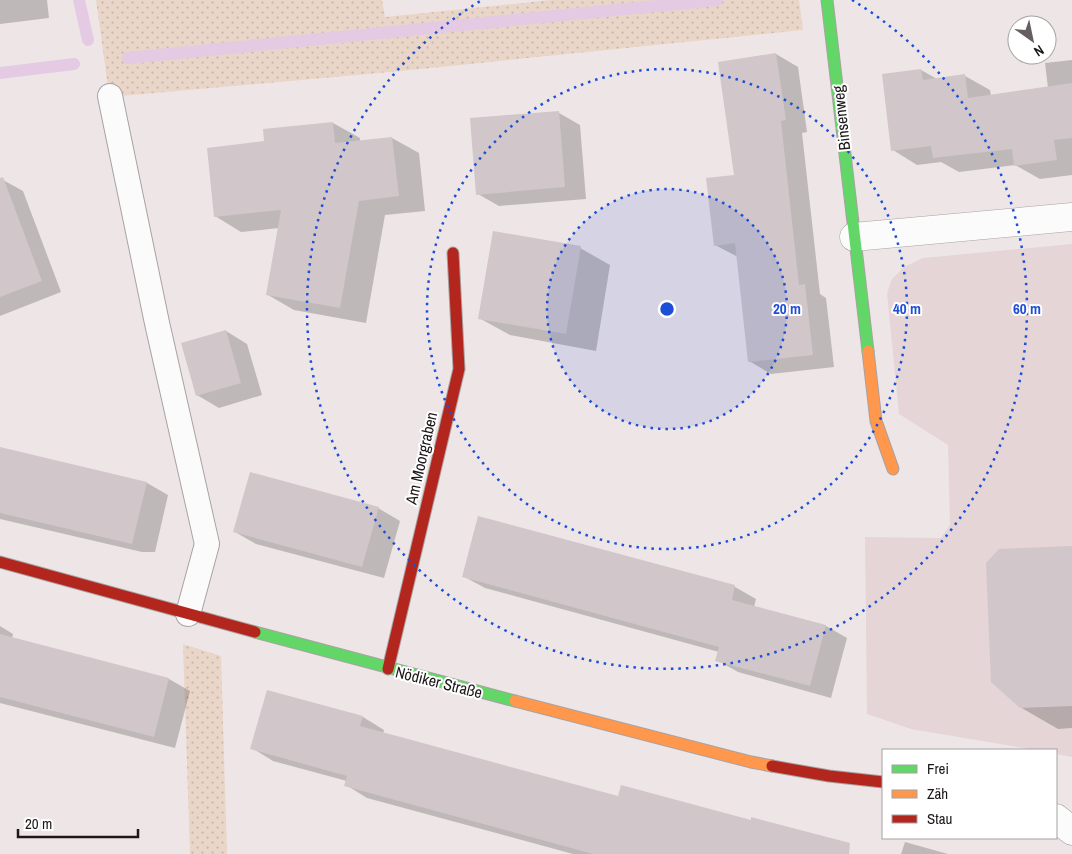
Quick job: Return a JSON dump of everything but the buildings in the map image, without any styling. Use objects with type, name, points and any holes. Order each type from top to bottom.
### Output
[{"type":"street","name":"Binsenweg","points":[[827,0],[876,421],[893,470]]},
{"type":"street","points":[[854,237],[1072,217]]},
{"type":"street","name":"Am Moorgraben","points":[[388,669],[459,369],[453,253]]},
{"type":"street","name":"Nödiker Straße","points":[[0,562],[388,669],[751,762],[829,776],[882,782]]},
{"type":"lane","points":[[110,96],[157,322],[207,544],[188,614]]},
{"type":"shaded area","points":[[96,0],[382,0],[385,17],[551,0],[799,0],[803,30],[401,71],[121,96],[108,87]]},
{"type":"shaded area","points":[[1072,244],[1072,757],[1057,754],[1057,749],[1029,749],[911,729],[867,714],[865,537],[941,538],[950,525],[948,445],[899,414],[887,293],[892,279],[904,267],[923,258]]},
{"type":"shaded area","points":[[183,644],[221,656],[227,854],[190,854]]},
{"type":"waterway","points":[[79,0],[88,40]]},
{"type":"waterway","points":[[128,58],[717,0]]},
{"type":"waterway","points":[[0,73],[74,64]]},
{"type":"traffic: fast","points":[[827,0],[868,351]]},
{"type":"traffic: fast","points":[[255,632],[515,701]]},
{"type":"traffic: slow","points":[[868,351],[876,421],[893,469]]},
{"type":"traffic: slow","points":[[515,701],[772,766]]},
{"type":"traffic: jam","points":[[388,669],[459,369],[453,253]]},
{"type":"traffic: jam","points":[[0,562],[255,632]]},
{"type":"traffic: jam","points":[[772,766],[829,776],[882,782]]}]
